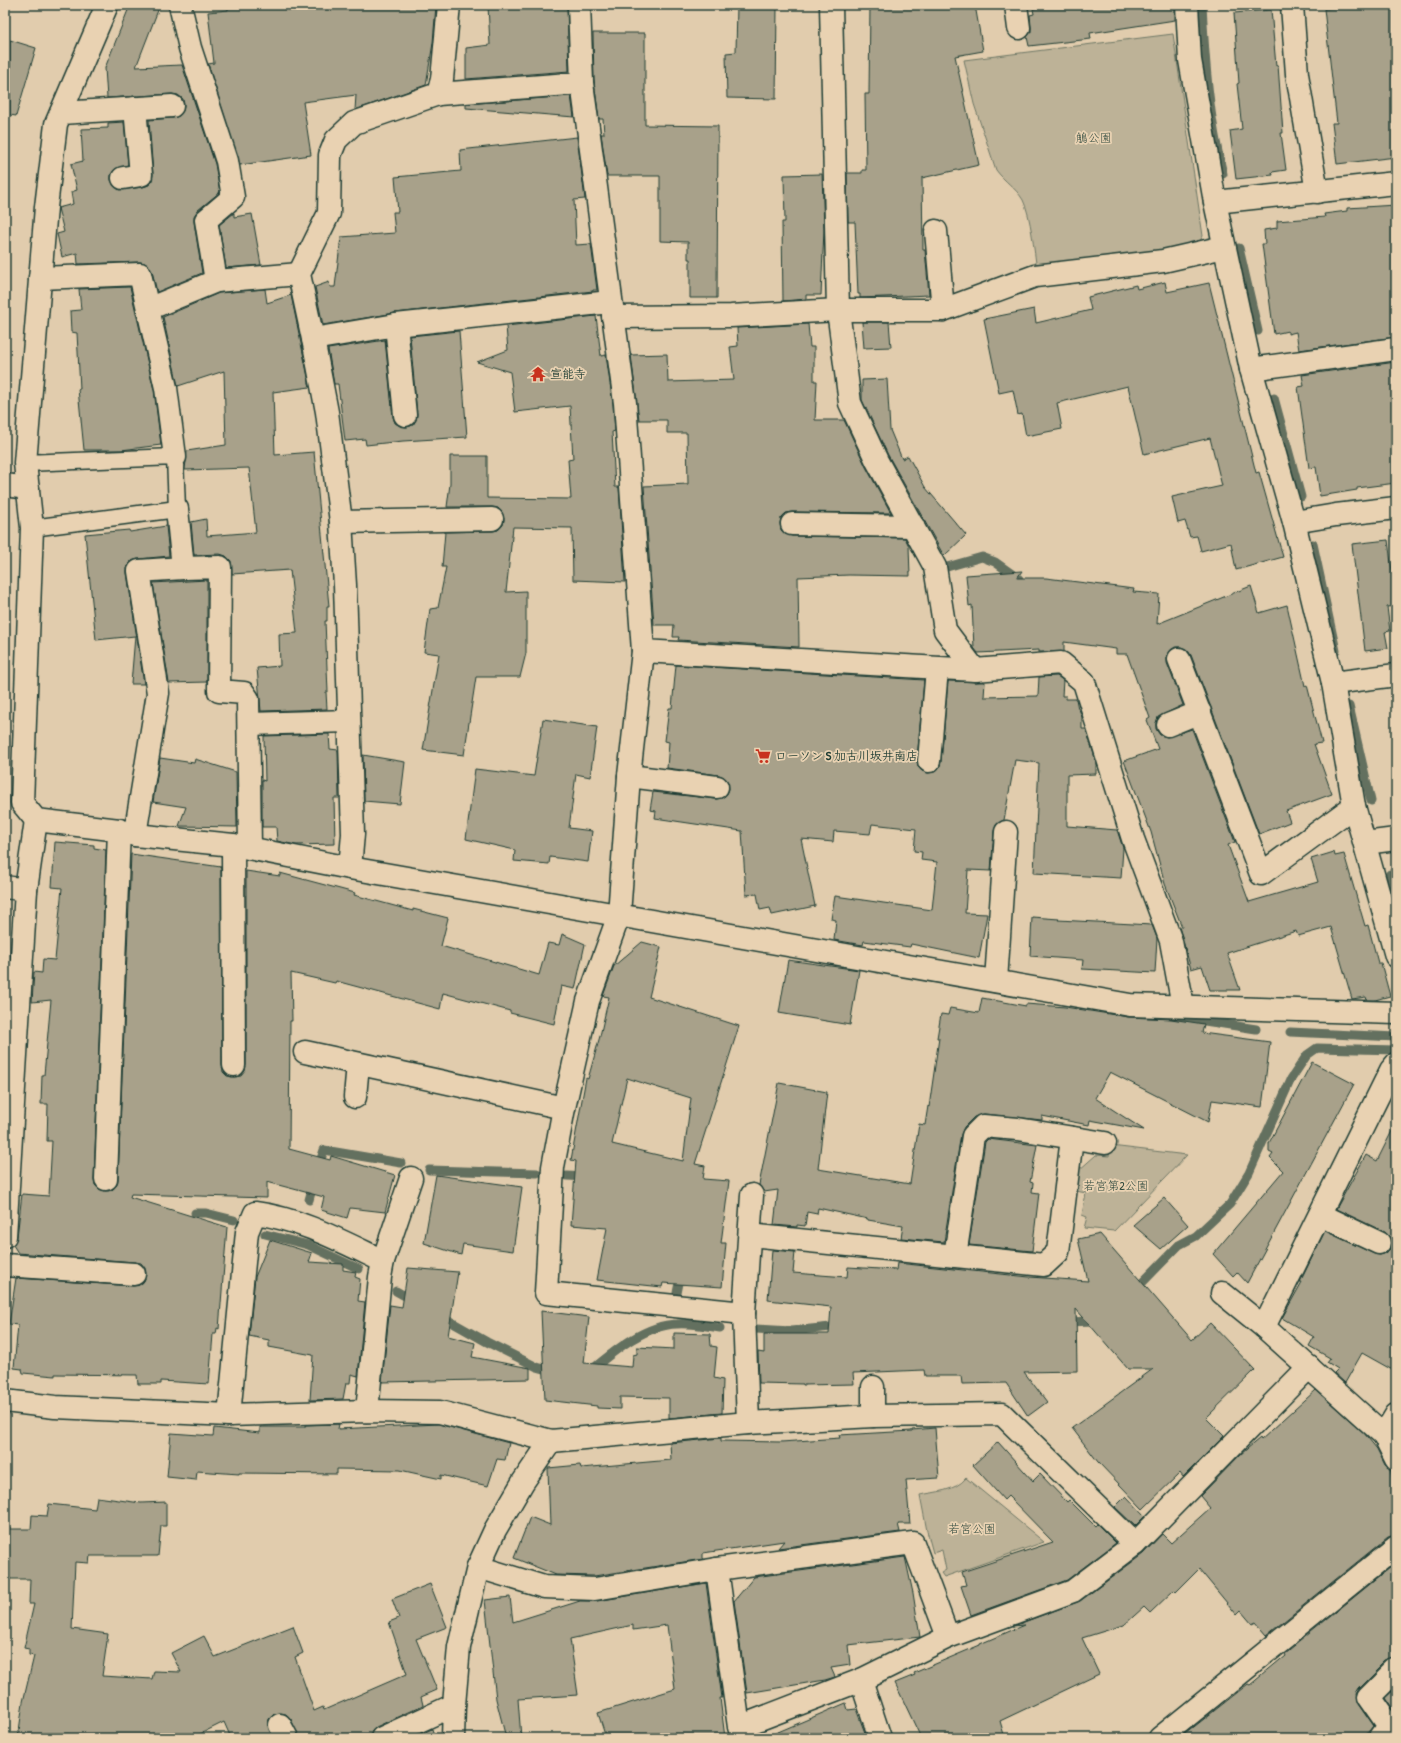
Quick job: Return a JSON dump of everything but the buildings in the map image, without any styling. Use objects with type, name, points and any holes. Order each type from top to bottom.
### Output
[{"type":"street","points":[[107,5],[56,124],[40,278],[25,463],[32,528],[22,803],[36,820],[242,847],[350,868],[1130,1004],[1396,1013]]},
{"type":"street","points":[[180,5],[190,48],[227,162],[232,197],[206,220],[216,281]]},
{"type":"street","points":[[438,94],[442,79],[449,5]]},
{"type":"street","points":[[578,5],[582,83],[625,403],[643,651],[629,776],[619,915],[588,1001],[564,1108],[553,1167],[546,1293],[744,1313]]},
{"type":"street","points":[[831,5],[838,310],[850,403],[877,461],[935,567],[945,630],[975,670]]},
{"type":"street","points":[[1016,5],[1019,28]]},
{"type":"street","points":[[1187,5],[1190,60],[1214,202],[1251,369],[1294,522],[1333,683],[1354,806],[1396,956]]},
{"type":"street","points":[[1292,5],[1297,74],[1317,192]]},
{"type":"street","points":[[350,868],[353,834],[341,522],[327,412],[299,274],[329,213],[330,155],[336,140],[354,124],[438,94],[582,83]]},
{"type":"street","points":[[61,113],[172,106]]},
{"type":"street","points":[[123,178],[141,175],[135,108]]},
{"type":"street","points":[[1214,202],[1396,183]]},
{"type":"street","points":[[936,231],[943,310]]},
{"type":"street","points":[[313,339],[396,325],[612,309],[731,316],[838,310],[943,310],[1035,276],[1163,261],[1224,247]]},
{"type":"street","points":[[40,278],[140,274],[166,388],[175,457]]},
{"type":"street","points":[[148,309],[216,281],[299,274]]},
{"type":"street","points":[[396,325],[405,415]]},
{"type":"street","points":[[1251,369],[1396,349]]},
{"type":"street","points":[[5,485],[28,488]]},
{"type":"street","points":[[1294,522],[1336,515],[1396,508]]},
{"type":"street","points":[[177,509],[183,568]]},
{"type":"street","points":[[341,522],[492,519]]},
{"type":"street","points":[[792,524],[913,526]]},
{"type":"street","points":[[106,1179],[127,832],[158,693],[138,571],[220,567],[219,691],[244,693],[248,699],[249,724],[242,847],[234,1065]]},
{"type":"street","points":[[643,651],[937,669],[975,670],[1061,663],[1084,682],[1133,839],[1171,941],[1183,1006]]},
{"type":"street","points":[[1179,659],[1261,874],[1354,806]]},
{"type":"street","points":[[928,761],[937,669]]},
{"type":"street","points":[[1333,683],[1396,675]]},
{"type":"street","points":[[1168,725],[1200,712]]},
{"type":"street","points":[[249,724],[349,721]]},
{"type":"street","points":[[629,776],[717,787]]},
{"type":"street","points":[[5,1236],[26,890],[36,820]]},
{"type":"street","points":[[996,981],[1006,832]]},
{"type":"street","points":[[1365,843],[1396,839]]},
{"type":"street","points":[[5,888],[26,890]]},
{"type":"street","points":[[305,1052],[564,1108]]},
{"type":"street","points":[[355,1097],[358,1064]]},
{"type":"street","points":[[1264,1327],[1391,1070],[1396,1064]]},
{"type":"street","points":[[955,1256],[973,1136],[983,1126],[1018,1129],[1105,1143]]},
{"type":"street","points":[[750,1235],[1044,1265],[1058,1252],[1072,1138]]},
{"type":"street","points":[[367,1412],[380,1277],[383,1261],[411,1178]]},
{"type":"street","points":[[748,1423],[744,1313],[752,1195]]},
{"type":"street","points":[[229,1415],[248,1232],[255,1213],[275,1216],[313,1227],[383,1261]]},
{"type":"street","points":[[1320,1215],[1379,1243]]},
{"type":"street","points":[[5,1265],[134,1274]]},
{"type":"street","points":[[1222,1293],[1264,1327],[1384,1435],[1396,1458]]},
{"type":"street","points":[[717,1570],[739,1727],[861,1680],[948,1637],[1073,1591],[1135,1544],[1309,1367]]},
{"type":"street","points":[[873,1387],[873,1416]]},
{"type":"street","points":[[5,1401],[55,1408],[229,1415],[440,1412],[551,1441],[748,1423],[873,1416],[1002,1414],[1135,1544]]},
{"type":"street","points":[[1384,1435],[1396,1415]]},
{"type":"street","points":[[453,1738],[459,1647],[478,1567],[495,1530],[523,1482],[551,1441]]},
{"type":"street","points":[[478,1567],[544,1588],[595,1589],[717,1570],[913,1543],[948,1637]]},
{"type":"street","points":[[1160,1738],[1396,1547]]},
{"type":"street","points":[[1381,1738],[1389,1727],[1368,1697],[1396,1669]]},
{"type":"street","points":[[861,1680],[880,1738]]},
{"type":"street","points":[[382,1738],[454,1705]]},
{"type":"lane","points":[[25,463],[175,457],[177,509],[32,528]]},
{"type":"green space","name":"鵤公園","points":[[1173,34],[1203,236],[1194,250],[1037,270],[1026,207],[1020,196],[996,170],[974,104],[964,60]]},
{"type":"green space","name":"若宮第2公園","points":[[1111,1146],[1187,1155],[1114,1231],[1084,1228],[1087,1217],[1082,1215],[1086,1193],[1076,1191],[1079,1170],[1096,1155],[1109,1156]]},
{"type":"green space","name":"若宮公園","points":[[966,1478],[1044,1542],[944,1577],[941,1573],[946,1570],[942,1550],[933,1553],[920,1495],[939,1492],[957,1486]]},
{"type":"waterway","points":[[1202,5],[1208,90],[1214,132],[1223,174]]},
{"type":"waterway","points":[[1239,248],[1258,331]]},
{"type":"waterway","points":[[1274,398],[1301,497]]},
{"type":"waterway","points":[[1313,544],[1336,651]]},
{"type":"waterway","points":[[947,567],[982,557],[995,562],[1019,579]]},
{"type":"waterway","points":[[1349,706],[1371,801]]},
{"type":"waterway","points":[[1390,874],[1396,894]]},
{"type":"waterway","points":[[1173,1016],[1256,1029]]},
{"type":"waterway","points":[[1290,1032],[1396,1037]]},
{"type":"waterway","points":[[1135,1290],[1179,1245],[1196,1236],[1230,1204],[1249,1173],[1291,1079],[1307,1055],[1317,1048],[1396,1050]]},
{"type":"waterway","points":[[318,1168],[324,1150],[401,1163]]},
{"type":"waterway","points":[[429,1170],[537,1173]]},
{"type":"waterway","points":[[567,1176],[587,1177]]},
{"type":"waterway","points":[[309,1200],[314,1182]]},
{"type":"waterway","points":[[195,1213],[206,1213],[234,1220]]},
{"type":"waterway","points":[[265,1234],[308,1245],[359,1269]]},
{"type":"waterway","points":[[677,1293],[681,1273]]},
{"type":"waterway","points":[[396,1291],[414,1301]]},
{"type":"waterway","points":[[439,1315],[487,1342],[537,1367],[555,1372]]},
{"type":"waterway","points":[[1065,1322],[1094,1321],[1097,1318]]},
{"type":"waterway","points":[[589,1372],[619,1348],[641,1334],[653,1329],[677,1324],[720,1328]]},
{"type":"waterway","points":[[756,1329],[791,1331],[841,1326]]},
{"type":"place","name":"宣能寺","points":[[538,374]]},
{"type":"place","name":"ローソン S 加古川坂井南店","points":[[763,756]]}]
